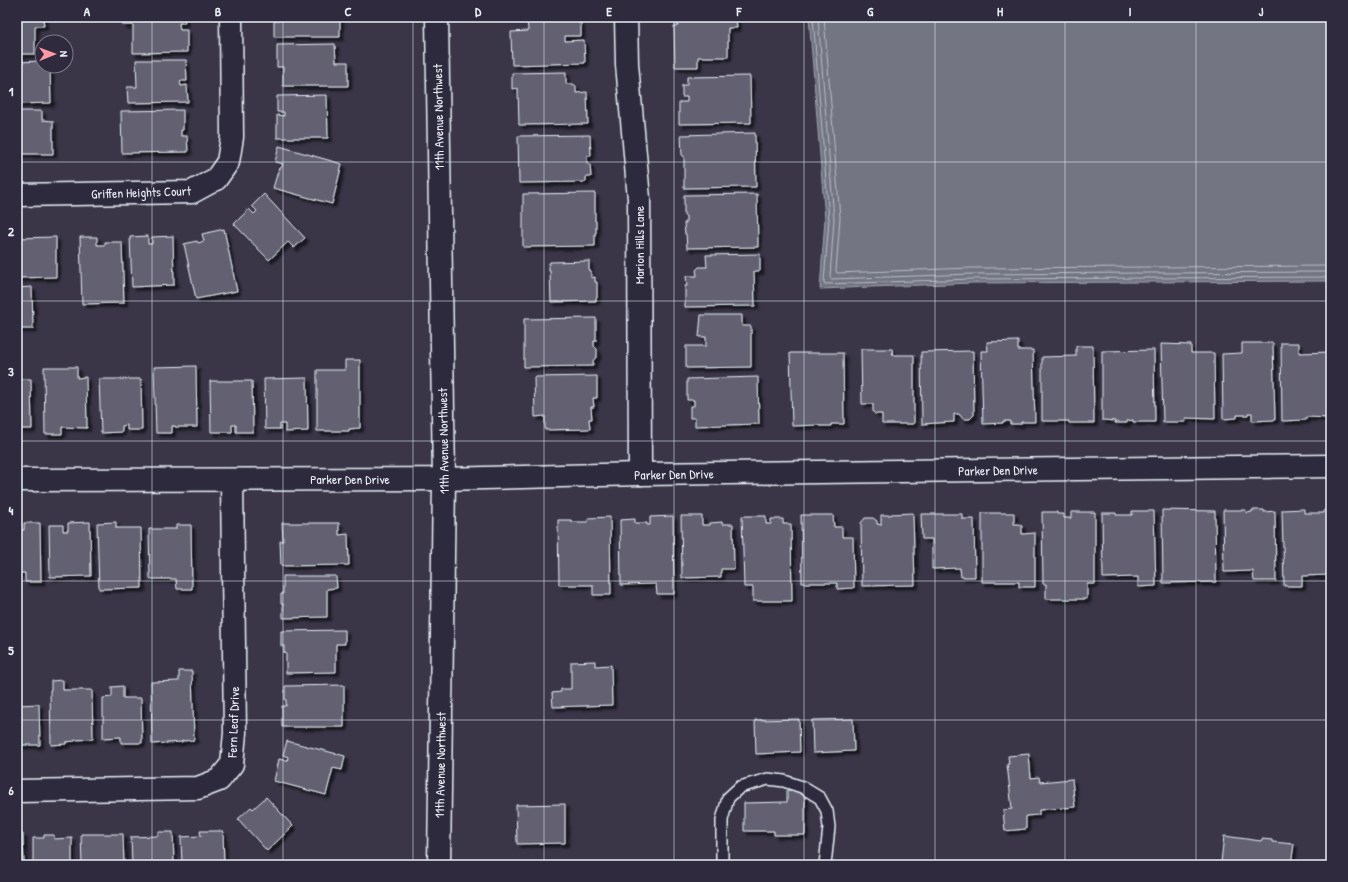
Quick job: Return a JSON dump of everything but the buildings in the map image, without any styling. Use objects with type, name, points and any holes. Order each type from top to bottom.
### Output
[{"type":"street","name":"Griffen Heights Court","points":[[17,195],[192,192],[216,179],[228,162],[232,137],[230,17]]},
{"type":"street","name":"11th Avenue Northwest","points":[[437,17],[444,478],[439,865]]},
{"type":"street","name":"Marion Hills Lane","points":[[626,17],[626,64],[639,199],[640,474]]},
{"type":"street","name":"Parker Den Drive","points":[[17,480],[444,478],[640,474],[1331,466]]},
{"type":"street","name":"Fern Leaf Drive","points":[[17,791],[198,788],[219,780],[232,764],[235,733],[232,480]]},
{"type":"lane","points":[[722,865],[722,820],[728,798],[740,786],[768,779],[784,781],[802,787],[820,798],[827,811],[829,827],[825,865]]},
{"type":"water","points":[[809,17],[1331,17],[1331,281],[972,283],[820,289],[825,219]]}]
